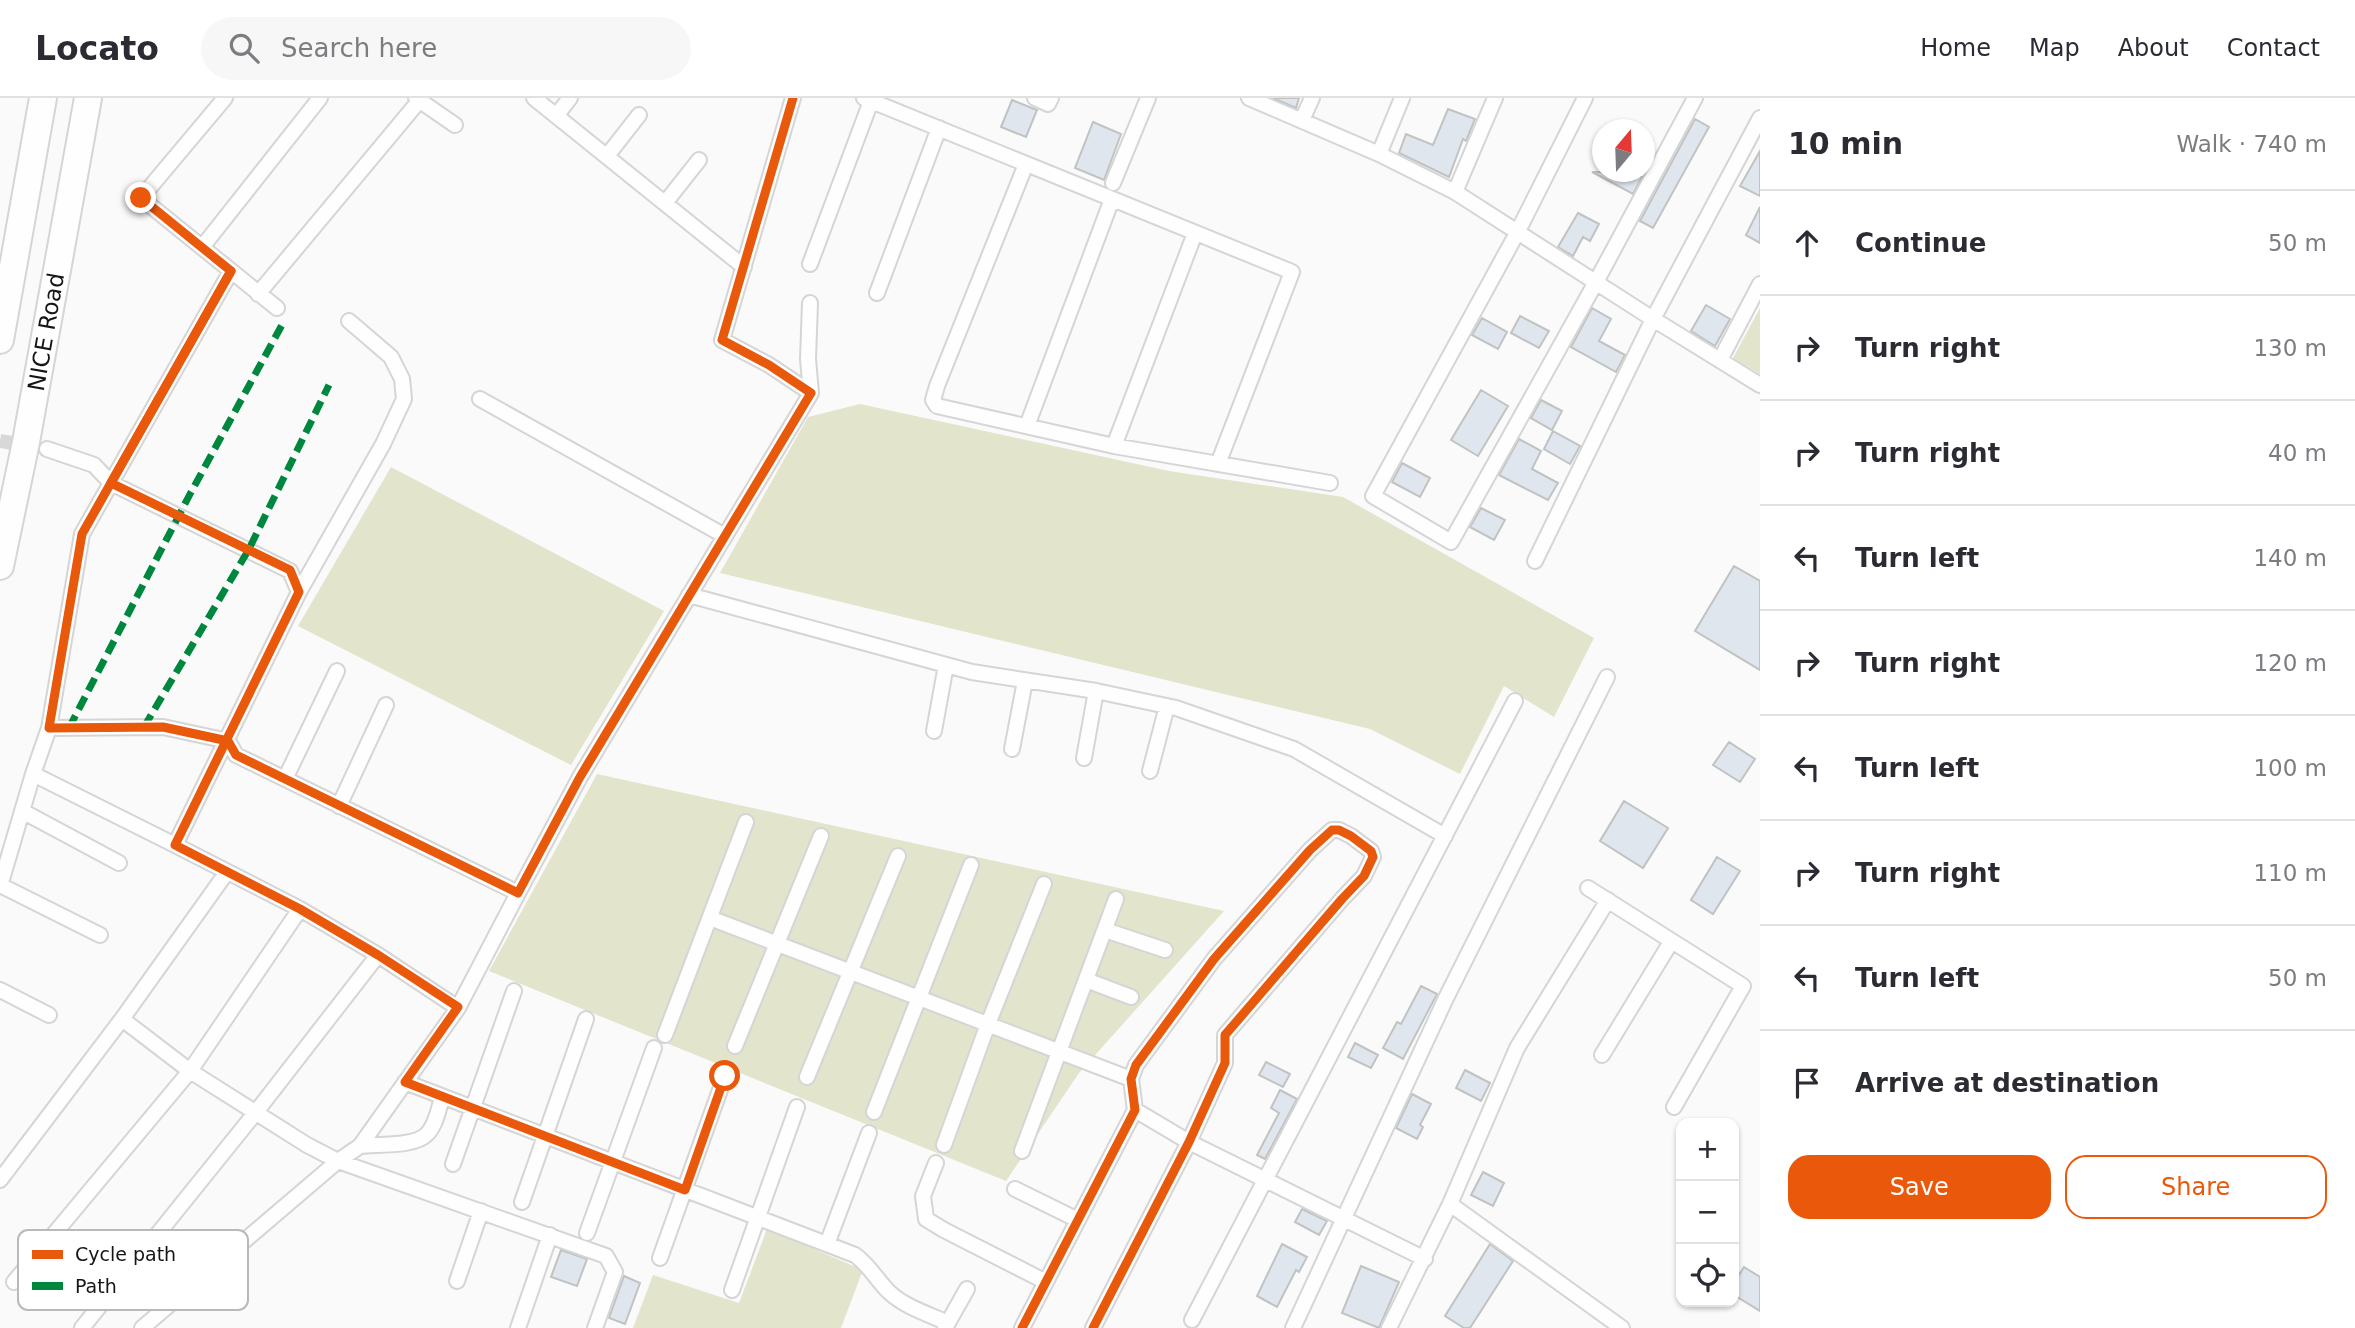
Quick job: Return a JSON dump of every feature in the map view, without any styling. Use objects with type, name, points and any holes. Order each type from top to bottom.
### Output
[{"type":"highway","name":"NICE Road","points":[[0,340],[43,98]]},
{"type":"highway","name":"NICE Road","points":[[0,566],[26,442],[88,98]]},
{"type":"street","points":[[225,98],[141,198],[277,308]]},
{"type":"street","points":[[203,246],[320,98]]},
{"type":"street","points":[[534,98],[744,267]]},
{"type":"street","points":[[556,116],[570,98]]},
{"type":"street","points":[[793,98],[722,340],[769,365],[811,393]]},
{"type":"street","points":[[1035,98],[1048,104],[1051,98]]},
{"type":"street","points":[[1113,183],[1147,98]]},
{"type":"street","points":[[1249,98],[1379,154],[1455,192],[1760,385]]},
{"type":"street","points":[[1302,120],[1312,98]]},
{"type":"street","points":[[1379,154],[1402,98]]},
{"type":"street","points":[[1455,192],[1495,98]]},
{"type":"street","points":[[1585,98],[1517,233],[1373,496],[1451,542],[1695,98]]},
{"type":"street","points":[[258,294],[417,99],[455,125]]},
{"type":"street","points":[[810,264],[867,99],[1292,272],[1218,464]]},
{"type":"street","points":[[607,156],[639,115]]},
{"type":"street","points":[[1535,561],[1653,319],[1760,118]]},
{"type":"street","points":[[877,293],[939,128]]},
{"type":"street","points":[[665,203],[699,160]]},
{"type":"street","points":[[1026,164],[937,386],[933,400],[937,406],[1114,446],[1330,483]]},
{"type":"street","points":[[1027,426],[1112,199]]},
{"type":"street","points":[[1114,446],[1195,233]]},
{"type":"street","points":[[100,935],[0,886],[49,728],[82,534],[231,271]]},
{"type":"street","points":[[1720,360],[1760,284]]},
{"type":"street","points":[[248,1238],[338,1161],[360,1146],[458,1007],[580,778],[811,393],[808,359],[810,303]]},
{"type":"street","points":[[175,845],[299,592],[383,444],[404,399],[401,379],[391,358],[349,321]]},
{"type":"street","points":[[480,399],[725,536]]},
{"type":"street","points":[[47,449],[94,465],[111,483],[290,570],[299,592]]},
{"type":"street","points":[[689,595],[972,672],[1096,691],[1167,706],[1294,749],[1445,836]]},
{"type":"street","points":[[934,731],[946,665]]},
{"type":"street","points":[[285,779],[337,671]]},
{"type":"street","points":[[1293,1328],[1446,998],[1607,677]]},
{"type":"street","points":[[1012,749],[1026,681]]},
{"type":"street","points":[[1084,758],[1096,691]]},
{"type":"street","points":[[1192,1320],[1515,701]]},
{"type":"street","points":[[339,806],[386,705]]},
{"type":"street","points":[[1150,771],[1167,706]]},
{"type":"street","points":[[49,728],[163,727],[228,741],[236,755],[518,894]]},
{"type":"street","points":[[33,774],[300,909],[458,1007]]},
{"type":"street","points":[[22,811],[119,863]]},
{"type":"street","points":[[665,1035],[746,822]]},
{"type":"street","points":[[1022,1328],[1135,1110],[1130,1079],[1136,1065],[1214,959],[1310,850],[1332,830],[1352,836],[1371,851],[1373,857],[1370,866],[1359,883],[1342,899],[1225,1035],[1226,1063],[1189,1142],[1093,1328]]},
{"type":"street","points":[[736,1046],[821,836]]},
{"type":"street","points":[[807,1077],[898,856]]},
{"type":"street","points":[[874,1112],[971,865]]},
{"type":"street","points":[[0,1180],[122,1019],[227,872]]},
{"type":"street","points":[[944,1145],[988,1024],[1044,884]]},
{"type":"street","points":[[1588,888],[1743,986],[1674,1107]]},
{"type":"street","points":[[1023,1151],[1116,900]]},
{"type":"street","points":[[1389,1328],[1425,1259],[1517,1048],[1608,900]]},
{"type":"street","points":[[57,1230],[190,1071],[300,909]]},
{"type":"street","points":[[710,918],[1130,1079]]},
{"type":"street","points":[[1105,930],[1165,950]]},
{"type":"street","points":[[1602,1055],[1671,942]]},
{"type":"street","points":[[161,1230],[378,955]]},
{"type":"street","points":[[1086,980],[1131,997]]},
{"type":"street","points":[[0,990],[49,1015]]},
{"type":"street","points":[[453,1164],[514,991]]},
{"type":"street","points":[[122,1019],[190,1071],[307,1145],[338,1161],[606,1256],[615,1272],[595,1328]]},
{"type":"street","points":[[522,1202],[586,1019]]},
{"type":"street","points":[[587,1233],[654,1048]]},
{"type":"street","points":[[660,1258],[725,1076]]},
{"type":"street","points":[[405,1082],[855,1255],[865,1262],[890,1292],[946,1326],[967,1289]]},
{"type":"street","points":[[360,1146],[412,1142],[428,1134],[442,1097]]},
{"type":"street","points":[[732,1290],[797,1107]]},
{"type":"street","points":[[1135,1110],[1189,1142],[1425,1259]]},
{"type":"street","points":[[827,1244],[869,1133]]},
{"type":"street","points":[[936,1163],[923,1196],[926,1219],[1046,1282]]},
{"type":"street","points":[[1015,1189],[1078,1220]]},
{"type":"street","points":[[1450,1204],[1622,1328]]},
{"type":"street","points":[[457,1281],[481,1211]]},
{"type":"street","points":[[518,1328],[550,1235]]},
{"type":"street","points":[[14,1282],[18,1277]]},
{"type":"street","points":[[82,1328],[96,1310]]},
{"type":"street","points":[[142,1328],[163,1310]]},
{"type":"green space","points":[[1760,308],[1760,374],[1733,358]]},
{"type":"green space","points":[[860,404],[1169,471],[1343,497],[1594,638],[1554,717],[1504,686],[1460,774],[1370,729],[720,573],[808,417]]},
{"type":"green space","points":[[391,467],[664,611],[571,765],[298,626]]},
{"type":"green space","points":[[597,774],[1224,911],[1079,1073],[1006,1181],[489,971]]},
{"type":"green space","points":[[767,1229],[863,1270],[841,1328],[633,1328],[653,1275],[739,1303]]},
{"type":"building","points":[[1273,98],[1299,98],[1296,108]]},
{"type":"building","points":[[1012,100],[1037,110],[1026,137],[1001,127]]},
{"type":"building","points":[[1448,109],[1475,119],[1466,141],[1463,139],[1449,177],[1399,153],[1406,134],[1433,145]]},
{"type":"building","points":[[1695,119],[1709,127],[1653,228],[1640,221]]},
{"type":"building","points":[[1093,122],[1121,134],[1104,180],[1075,168]]},
{"type":"building","points":[[1760,151],[1760,196],[1740,186]]},
{"type":"building","points":[[1611,182],[1639,182],[1633,194]]},
{"type":"building","points":[[1760,207],[1760,243],[1746,235]]},
{"type":"building","points":[[1578,213],[1599,224],[1590,241],[1583,237],[1573,256],[1558,247]]},
{"type":"building","points":[[1706,305],[1730,319],[1715,346],[1691,331]]},
{"type":"building","points":[[1592,308],[1611,319],[1599,341],[1625,355],[1616,372],[1571,347]]},
{"type":"building","points":[[1520,316],[1549,331],[1539,348],[1511,333]]},
{"type":"building","points":[[1482,318],[1507,332],[1498,349],[1472,335]]},
{"type":"building","points":[[1481,390],[1508,406],[1478,456],[1451,440]]},
{"type":"building","points":[[1541,400],[1562,411],[1552,430],[1531,418]]},
{"type":"building","points":[[1553,431],[1580,446],[1570,464],[1544,449]]},
{"type":"building","points":[[1519,439],[1541,451],[1532,469],[1558,483],[1548,500],[1499,475]]},
{"type":"building","points":[[1402,463],[1430,478],[1420,497],[1392,482]]},
{"type":"building","points":[[1481,508],[1505,520],[1494,540],[1470,527]]},
{"type":"building","points":[[1734,566],[1760,581],[1760,670],[1695,631]]},
{"type":"building","points":[[1729,742],[1755,759],[1740,782],[1713,765]]},
{"type":"building","points":[[1624,801],[1668,828],[1643,868],[1600,841]]},
{"type":"building","points":[[1717,857],[1740,871],[1713,914],[1691,900]]},
{"type":"building","points":[[1421,986],[1437,994],[1403,1059],[1383,1048],[1397,1022],[1401,1024]]},
{"type":"building","points":[[1355,1043],[1378,1055],[1371,1068],[1348,1057]]},
{"type":"building","points":[[1266,1062],[1290,1074],[1283,1087],[1259,1075]]},
{"type":"building","points":[[1465,1070],[1490,1083],[1481,1101],[1456,1088]]},
{"type":"building","points":[[1280,1090],[1297,1099],[1265,1159],[1257,1155],[1279,1113],[1271,1108]]},
{"type":"building","points":[[1412,1094],[1431,1104],[1420,1125],[1423,1127],[1417,1139],[1396,1128]]},
{"type":"building","points":[[1483,1172],[1504,1183],[1493,1206],[1471,1195]]},
{"type":"building","points":[[1302,1209],[1327,1221],[1319,1235],[1295,1222]]},
{"type":"building","points":[[1282,1244],[1307,1257],[1299,1272],[1296,1270],[1277,1307],[1257,1296]]},
{"type":"building","points":[[1490,1244],[1513,1261],[1470,1328],[1464,1328],[1445,1316]]},
{"type":"building","points":[[561,1250],[587,1259],[577,1286],[551,1277]]},
{"type":"building","points":[[1361,1266],[1399,1282],[1379,1328],[1342,1313]]},
{"type":"building","points":[[1744,1267],[1760,1277],[1760,1311],[1739,1298],[1739,1275]]},
{"type":"building","points":[[624,1276],[640,1283],[625,1324],[609,1318]]},
{"type":"tunnel","points":[[0,441],[30,446]]},
{"type":"marked path","points":[[69,728],[189,496],[283,323]]},
{"type":"marked path","points":[[144,727],[249,549],[329,385]]},
{"type":"cycle path","points":[[231,271],[82,534],[49,728],[163,727],[228,741],[236,755],[518,893],[580,777],[811,393],[769,365],[722,340],[793,98]]},
{"type":"cycle path","points":[[1022,1328],[1135,1110],[1131,1079],[1136,1065],[1214,959],[1310,850],[1332,830],[1339,830],[1351,836],[1371,851],[1373,857],[1364,876],[1225,1035],[1225,1063],[1189,1142],[1093,1328]]},
{"type":"route","points":[[141,198],[231,271],[111,483],[290,570],[299,592],[175,845],[300,909],[458,1007],[405,1082],[685,1190],[725,1076]]}]
